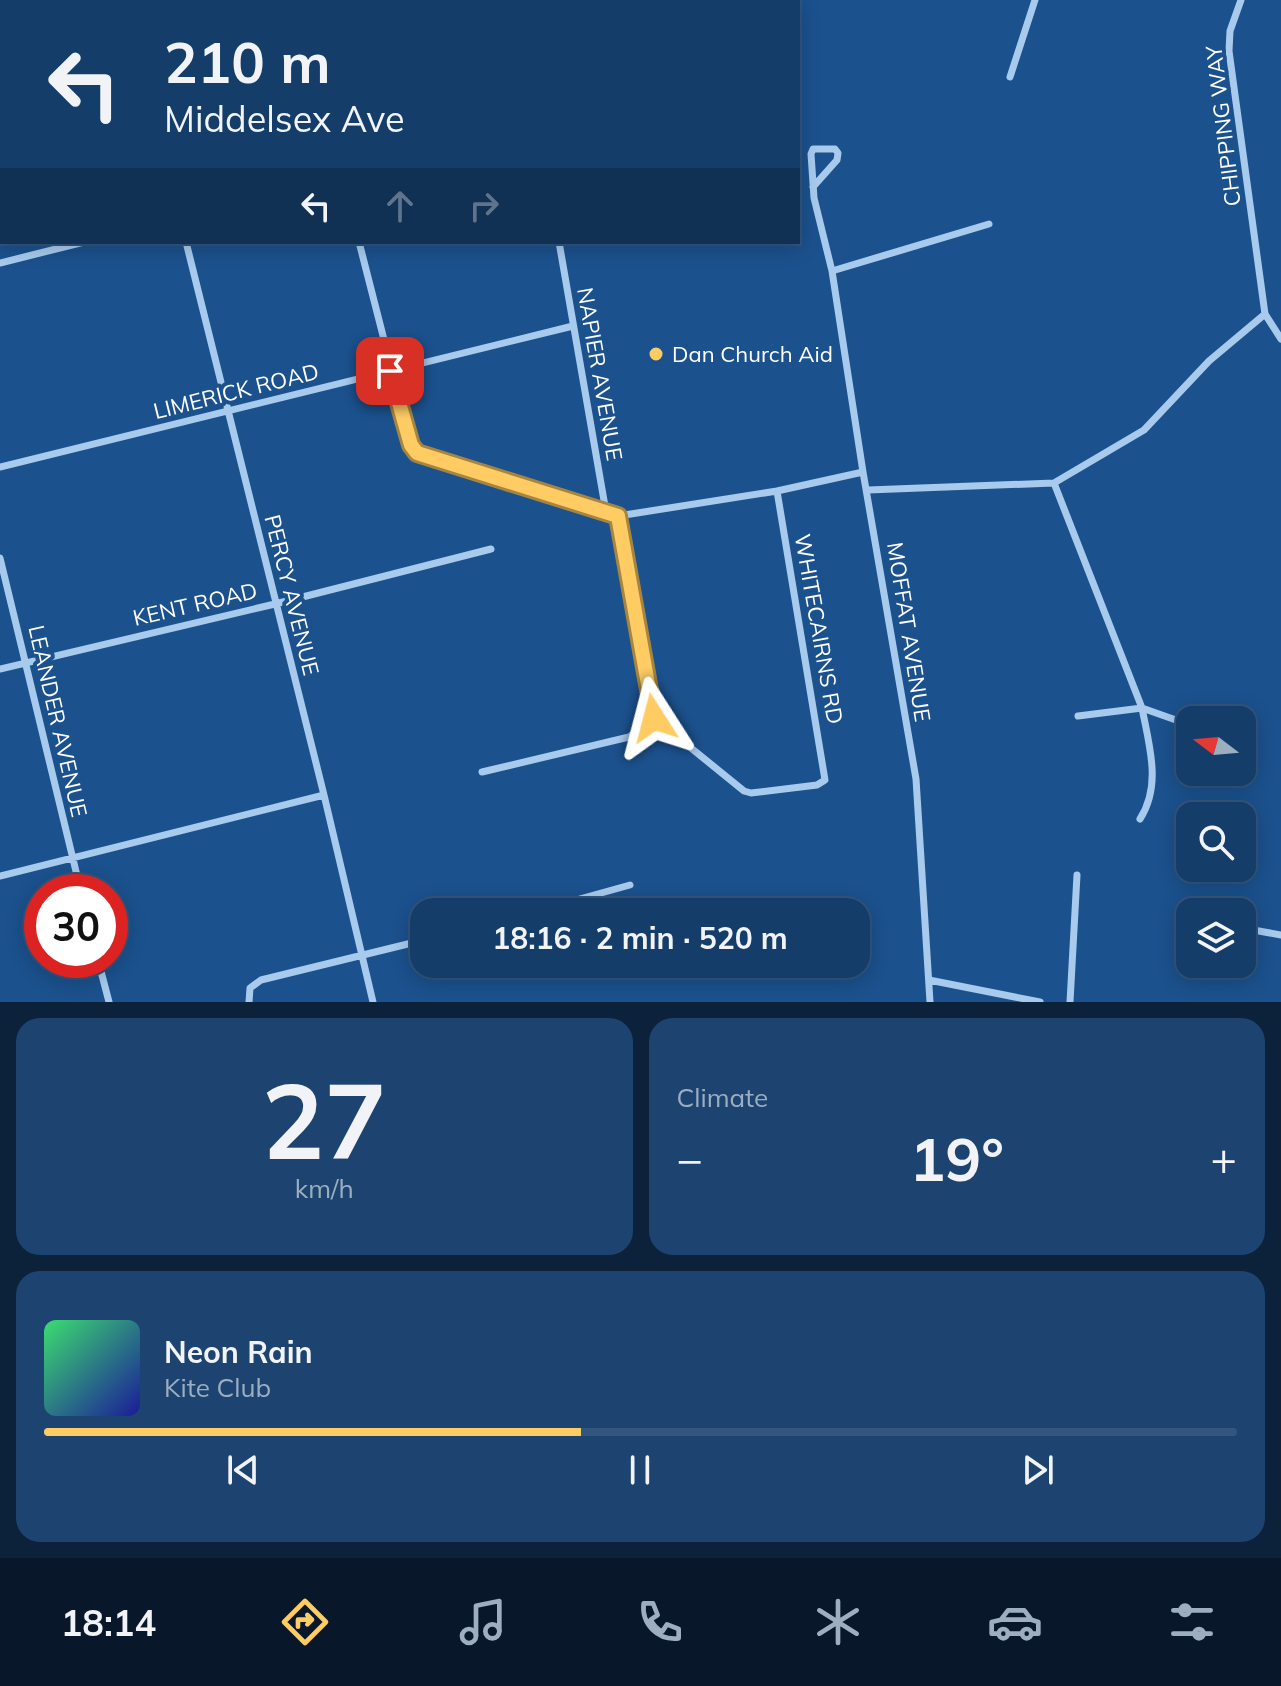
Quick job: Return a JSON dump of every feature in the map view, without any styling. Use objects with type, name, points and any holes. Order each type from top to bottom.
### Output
[{"type":"street","points":[[1010,77],[1035,0]]},
{"type":"street","name":"CHIPPING WAY","points":[[1241,0],[1230,31],[1229,51],[1265,314],[1281,339]]},
{"type":"street","name":"MOFFAT AVENUE","points":[[813,187],[837,160],[835,149],[813,149],[813,187],[832,271],[916,779],[930,1002]]},
{"type":"street","points":[[832,271],[989,224]]},
{"type":"street","points":[[0,263],[76,244]]},
{"type":"street","name":"PERCY AVENUE","points":[[187,244],[373,1002]]},
{"type":"street","points":[[359,244],[390,371],[411,445],[417,453],[618,516],[777,491],[863,472]]},
{"type":"street","name":"NAPIER AVENUE","points":[[559,244],[606,512]]},
{"type":"street","points":[[868,490],[1054,483],[1144,430],[1209,361],[1265,314]]},
{"type":"street","name":"LIMERICK ROAD","points":[[0,467],[573,326]]},
{"type":"street","points":[[1054,483],[1142,708],[1153,778],[1152,793],[1140,819]]},
{"type":"street","name":"WHITECAIRNS RD","points":[[654,718],[744,791],[751,793],[821,784],[825,774],[777,491]]},
{"type":"street","points":[[482,772],[629,737],[654,718],[618,516]]},
{"type":"street","name":"KENT ROAD","points":[[0,669],[491,549]]},
{"type":"street","name":"LEANDER AVENUE","points":[[0,558],[77,874]]},
{"type":"street","points":[[1078,716],[1142,708],[1176,720]]},
{"type":"street","points":[[0,876],[324,795]]},
{"type":"street","points":[[1070,1002],[1077,875]]},
{"type":"street","points":[[583,898],[630,885]]},
{"type":"street","points":[[1256,931],[1281,935]]},
{"type":"street","points":[[249,1002],[250,988],[261,980],[410,944]]},
{"type":"street","points":[[103,978],[109,1002]]},
{"type":"street","points":[[929,980],[1040,1002]]},
{"type":"place","name":"Dan Church Aid","points":[[656,354]]},
{"type":"route","points":[[390,371],[411,445],[417,453],[618,516],[654,718]]}]
